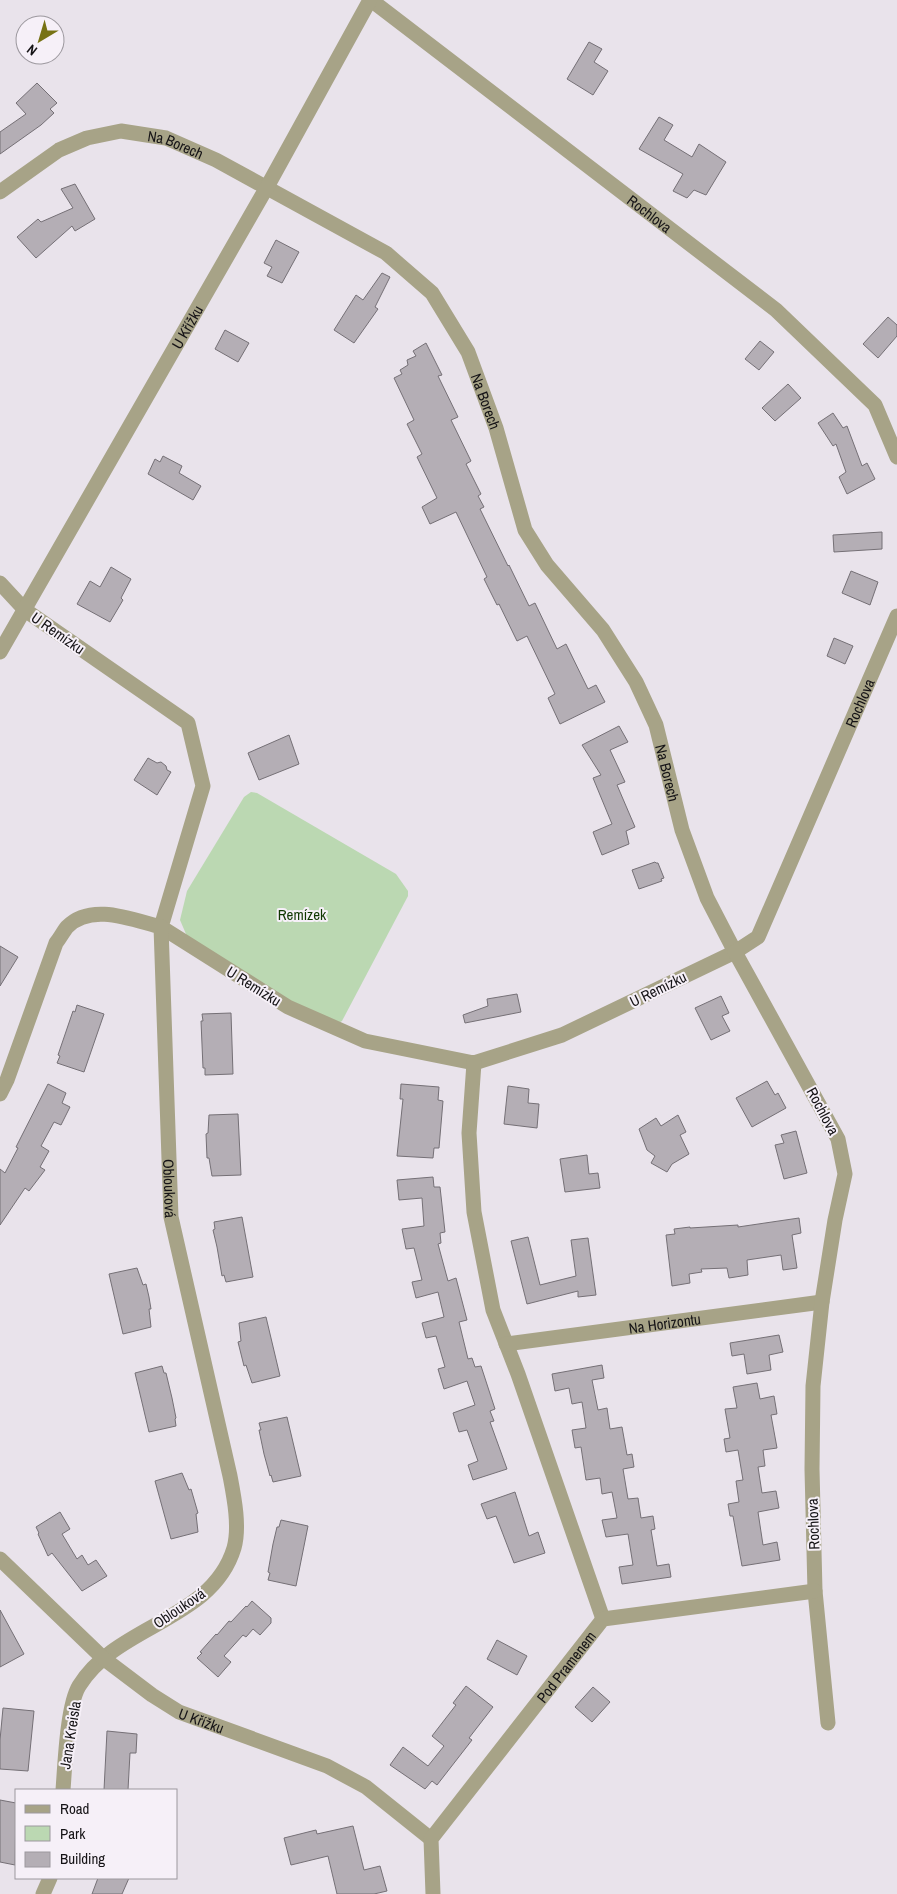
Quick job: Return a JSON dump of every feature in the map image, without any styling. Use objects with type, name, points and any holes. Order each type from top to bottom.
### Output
[{"type":"street","name":"U Křížku","points":[[0,652],[371,0]]},
{"type":"street","name":"Rochlova","points":[[371,0],[776,310],[875,405],[897,457]]},
{"type":"street","name":"Na Borech","points":[[0,192],[58,150],[87,138],[121,131],[166,138],[216,160],[386,252],[432,293],[468,352],[496,428],[525,530],[547,566],[603,630],[636,682],[652,717],[669,772],[682,830],[707,898],[735,952]]},
{"type":"street","name":"U Remízku","points":[[0,583],[25,610],[188,723],[203,786],[161,927],[288,1007],[365,1041],[474,1063],[562,1035],[735,952]]},
{"type":"street","name":"Rochlova","points":[[828,1723],[815,1591],[812,1469],[813,1386],[822,1302],[835,1220],[845,1174],[838,1139],[735,952],[758,937],[897,616]]},
{"type":"street","points":[[0,1094],[7,1080],[56,943],[68,926],[89,915],[108,914],[161,927]]},
{"type":"street","name":"Oblouková","points":[[103,1658],[200,1598],[221,1576],[234,1547],[236,1514],[230,1476],[171,1217],[161,927]]},
{"type":"street","points":[[474,1063],[469,1133],[474,1212],[493,1310],[602,1619]]},
{"type":"street","name":"Na Horizontu","points":[[506,1344],[822,1302]]},
{"type":"street","name":"U Křížku","points":[[0,1559],[103,1658],[152,1695],[179,1712],[327,1766],[366,1788],[431,1839]]},
{"type":"street","name":"Pod Pramenem","points":[[431,1839],[602,1619],[815,1591]]},
{"type":"street","name":"Jana Kreisla","points":[[63,1789],[71,1711],[79,1686],[103,1658]]},
{"type":"street","points":[[431,1839],[433,1894]]},
{"type":"street","points":[[43,1894],[50,1879]]},
{"type":"green space","name":"Remízek","points":[[251,792],[257,793],[396,874],[408,891],[408,896],[342,1021],[333,1026],[189,941],[180,920],[187,891],[244,797]]},
{"type":"building","points":[[589,42],[602,49],[594,62],[608,71],[593,95],[567,79]]},
{"type":"building","points":[[37,83],[57,103],[50,109],[54,113],[41,125],[0,154],[0,132],[26,114],[16,103]]},
{"type":"building","points":[[659,117],[673,125],[664,140],[692,157],[699,144],[726,162],[706,195],[694,190],[687,198],[673,191],[683,174],[639,149]]},
{"type":"building","points":[[75,184],[95,219],[75,231],[72,226],[36,258],[17,237],[38,219],[41,222],[73,208],[61,189]]},
{"type":"building","points":[[276,240],[299,252],[282,283],[267,276],[272,267],[264,263]]},
{"type":"building","points":[[382,273],[390,277],[375,307],[378,309],[354,343],[334,330],[356,295],[363,300]]},
{"type":"building","points":[[888,317],[897,325],[897,336],[878,358],[863,344]]},
{"type":"building","points":[[225,330],[249,343],[238,362],[215,349]]},
{"type":"building","points":[[760,341],[774,352],[759,370],[745,359]]},
{"type":"building","points":[[426,343],[442,375],[438,376],[458,417],[451,420],[471,461],[466,464],[481,494],[478,496],[484,507],[480,509],[508,566],[529,606],[535,603],[557,649],[566,644],[588,689],[596,685],[605,702],[560,724],[548,698],[555,694],[527,636],[517,641],[484,579],[487,577],[456,512],[430,524],[422,507],[437,498],[417,457],[422,454],[407,424],[414,420],[394,378],[402,374],[400,370],[408,365],[407,360],[416,356],[413,351]]},
{"type":"building","points":[[788,384],[801,398],[775,421],[762,408]]},
{"type":"building","points":[[833,413],[843,428],[847,426],[862,466],[867,463],[875,479],[847,494],[839,477],[846,472],[836,444],[833,446],[818,423]]},
{"type":"building","points":[[163,456],[182,466],[179,473],[201,486],[193,500],[148,474],[155,459],[160,462]]},
{"type":"building","points":[[882,532],[882,549],[834,552],[833,535]]},
{"type":"building","points":[[111,567],[131,579],[121,598],[123,600],[110,622],[77,604],[90,581],[100,587]]},
{"type":"building","points":[[851,571],[878,582],[870,605],[842,593]]},
{"type":"building","points":[[834,638],[853,646],[845,664],[827,656]]},
{"type":"building","points":[[619,726],[628,742],[610,750],[625,782],[617,785],[635,827],[626,831],[629,844],[602,855],[593,832],[612,824],[593,778],[601,775],[582,745]]},
{"type":"building","points":[[289,735],[299,764],[259,780],[248,753]]},
{"type":"building","points":[[148,758],[157,763],[161,762],[171,772],[157,795],[134,780]]},
{"type":"building","points":[[655,862],[658,863],[664,878],[661,879],[662,881],[639,889],[632,870]]},
{"type":"building","points":[[0,946],[18,957],[0,986]]},
{"type":"building","points":[[517,994],[521,1012],[465,1023],[463,1015],[488,1006],[487,999]]},
{"type":"building","points":[[721,996],[729,1013],[722,1016],[730,1031],[711,1040],[695,1008]]},
{"type":"building","points":[[77,1005],[104,1014],[84,1072],[57,1063],[73,1011],[75,1012]]},
{"type":"building","points":[[231,1013],[233,1074],[205,1075],[205,1068],[203,1068],[202,1014]]},
{"type":"building","points":[[767,1081],[775,1095],[778,1093],[786,1108],[752,1127],[736,1098]]},
{"type":"building","points":[[48,1084],[66,1093],[62,1103],[70,1107],[61,1125],[54,1122],[41,1146],[49,1151],[40,1167],[45,1170],[29,1191],[25,1188],[0,1225],[0,1169],[5,1173]]},
{"type":"building","points":[[401,1084],[439,1087],[438,1100],[443,1101],[439,1148],[434,1148],[433,1158],[397,1156],[403,1099],[400,1099]]},
{"type":"building","points":[[508,1086],[529,1089],[528,1103],[539,1104],[537,1128],[504,1124]]},
{"type":"building","points":[[238,1114],[241,1175],[212,1176],[209,1158],[207,1158],[206,1134],[208,1133],[209,1115]]},
{"type":"building","points":[[678,1115],[686,1132],[680,1135],[689,1154],[672,1164],[667,1172],[651,1163],[655,1156],[647,1150],[639,1129],[656,1118],[661,1126]]},
{"type":"building","points":[[796,1131],[807,1173],[784,1179],[775,1145],[784,1143],[781,1135]]},
{"type":"building","points":[[587,1155],[589,1174],[598,1173],[600,1188],[565,1192],[560,1159]]},
{"type":"building","points":[[433,1177],[434,1187],[440,1187],[445,1232],[440,1233],[441,1243],[438,1244],[448,1281],[456,1278],[467,1320],[459,1322],[468,1359],[472,1358],[475,1367],[481,1366],[495,1409],[490,1411],[494,1421],[490,1422],[507,1469],[473,1480],[468,1465],[478,1461],[467,1430],[459,1432],[453,1413],[475,1405],[467,1381],[444,1389],[438,1369],[445,1367],[436,1336],[426,1338],[422,1323],[444,1317],[438,1292],[416,1298],[412,1282],[422,1280],[414,1248],[406,1249],[402,1229],[424,1226],[422,1198],[399,1200],[397,1180]]},
{"type":"building","points":[[242,1217],[253,1277],[226,1282],[224,1275],[222,1276],[213,1230],[215,1229],[214,1222]]},
{"type":"building","points":[[799,1218],[801,1233],[792,1235],[797,1268],[783,1270],[781,1255],[747,1260],[748,1275],[729,1278],[727,1268],[701,1269],[702,1272],[689,1274],[690,1283],[672,1286],[666,1235],[675,1234],[674,1229],[738,1225],[738,1227]]},
{"type":"building","points":[[528,1237],[540,1285],[576,1276],[571,1240],[588,1238],[596,1295],[578,1297],[578,1291],[527,1304],[511,1241]]},
{"type":"building","points":[[137,1268],[143,1285],[146,1284],[151,1309],[149,1309],[151,1327],[123,1334],[109,1274]]},
{"type":"building","points":[[266,1317],[280,1376],[252,1383],[246,1365],[244,1366],[238,1342],[241,1341],[239,1323]]},
{"type":"building","points":[[779,1335],[783,1352],[769,1355],[771,1370],[747,1374],[744,1354],[732,1356],[730,1343]]},
{"type":"building","points":[[602,1365],[604,1378],[592,1380],[598,1410],[607,1408],[610,1429],[622,1427],[627,1455],[632,1454],[634,1467],[623,1469],[628,1499],[638,1498],[641,1518],[653,1516],[655,1529],[651,1530],[657,1566],[669,1564],[671,1577],[622,1584],[619,1567],[633,1565],[628,1534],[606,1537],[602,1520],[617,1518],[612,1492],[602,1494],[600,1478],[586,1480],[581,1447],[575,1448],[572,1430],[586,1428],[582,1402],[572,1404],[569,1388],[555,1391],[552,1374]]},
{"type":"building","points":[[162,1366],[164,1373],[166,1373],[172,1398],[176,1426],[149,1432],[135,1373]]},
{"type":"building","points":[[757,1383],[760,1399],[774,1396],[777,1414],[771,1415],[777,1448],[763,1450],[765,1466],[758,1467],[762,1493],[776,1491],[779,1508],[758,1512],[763,1545],[777,1542],[780,1560],[742,1566],[733,1516],[730,1516],[728,1504],[739,1502],[736,1481],[743,1480],[738,1450],[726,1452],[724,1439],[730,1438],[725,1409],[737,1408],[733,1387]]},
{"type":"building","points":[[287,1417],[301,1476],[273,1482],[264,1454],[259,1423]]},
{"type":"building","points":[[182,1473],[189,1490],[191,1489],[198,1513],[196,1514],[198,1532],[171,1539],[155,1481]]},
{"type":"building","points":[[515,1492],[529,1536],[538,1532],[545,1553],[514,1563],[496,1516],[487,1519],[481,1504]]},
{"type":"building","points":[[60,1512],[70,1529],[62,1534],[77,1559],[82,1555],[88,1565],[96,1560],[107,1576],[82,1591],[52,1553],[48,1556],[36,1527]]},
{"type":"building","points":[[281,1520],[308,1526],[296,1586],[268,1580],[273,1544],[277,1527],[279,1527]]},
{"type":"building","points":[[252,1601],[271,1618],[271,1623],[260,1635],[253,1629],[246,1637],[243,1635],[224,1656],[231,1662],[218,1677],[197,1658],[216,1634]]},
{"type":"building","points":[[0,1610],[24,1654],[0,1667]]},
{"type":"building","points":[[497,1640],[527,1656],[517,1675],[487,1659]]},
{"type":"building","points":[[466,1686],[493,1707],[469,1738],[472,1740],[437,1785],[432,1781],[425,1789],[390,1765],[403,1747],[428,1766],[444,1746],[432,1736],[456,1705],[453,1703]]},
{"type":"building","points":[[593,1687],[610,1702],[592,1722],[575,1707]]},
{"type":"building","points":[[3,1708],[34,1711],[28,1771],[0,1769]]},
{"type":"building","points":[[107,1731],[137,1734],[136,1753],[130,1753],[128,1789],[104,1789]]},
{"type":"building","points":[[0,1800],[15,1803],[15,1865],[0,1862]]},
{"type":"building","points":[[353,1826],[364,1870],[380,1866],[387,1891],[374,1894],[337,1894],[328,1856],[291,1865],[284,1838],[316,1830],[317,1834]]},
{"type":"building","points":[[98,1879],[129,1879],[122,1894],[92,1894]]}]
